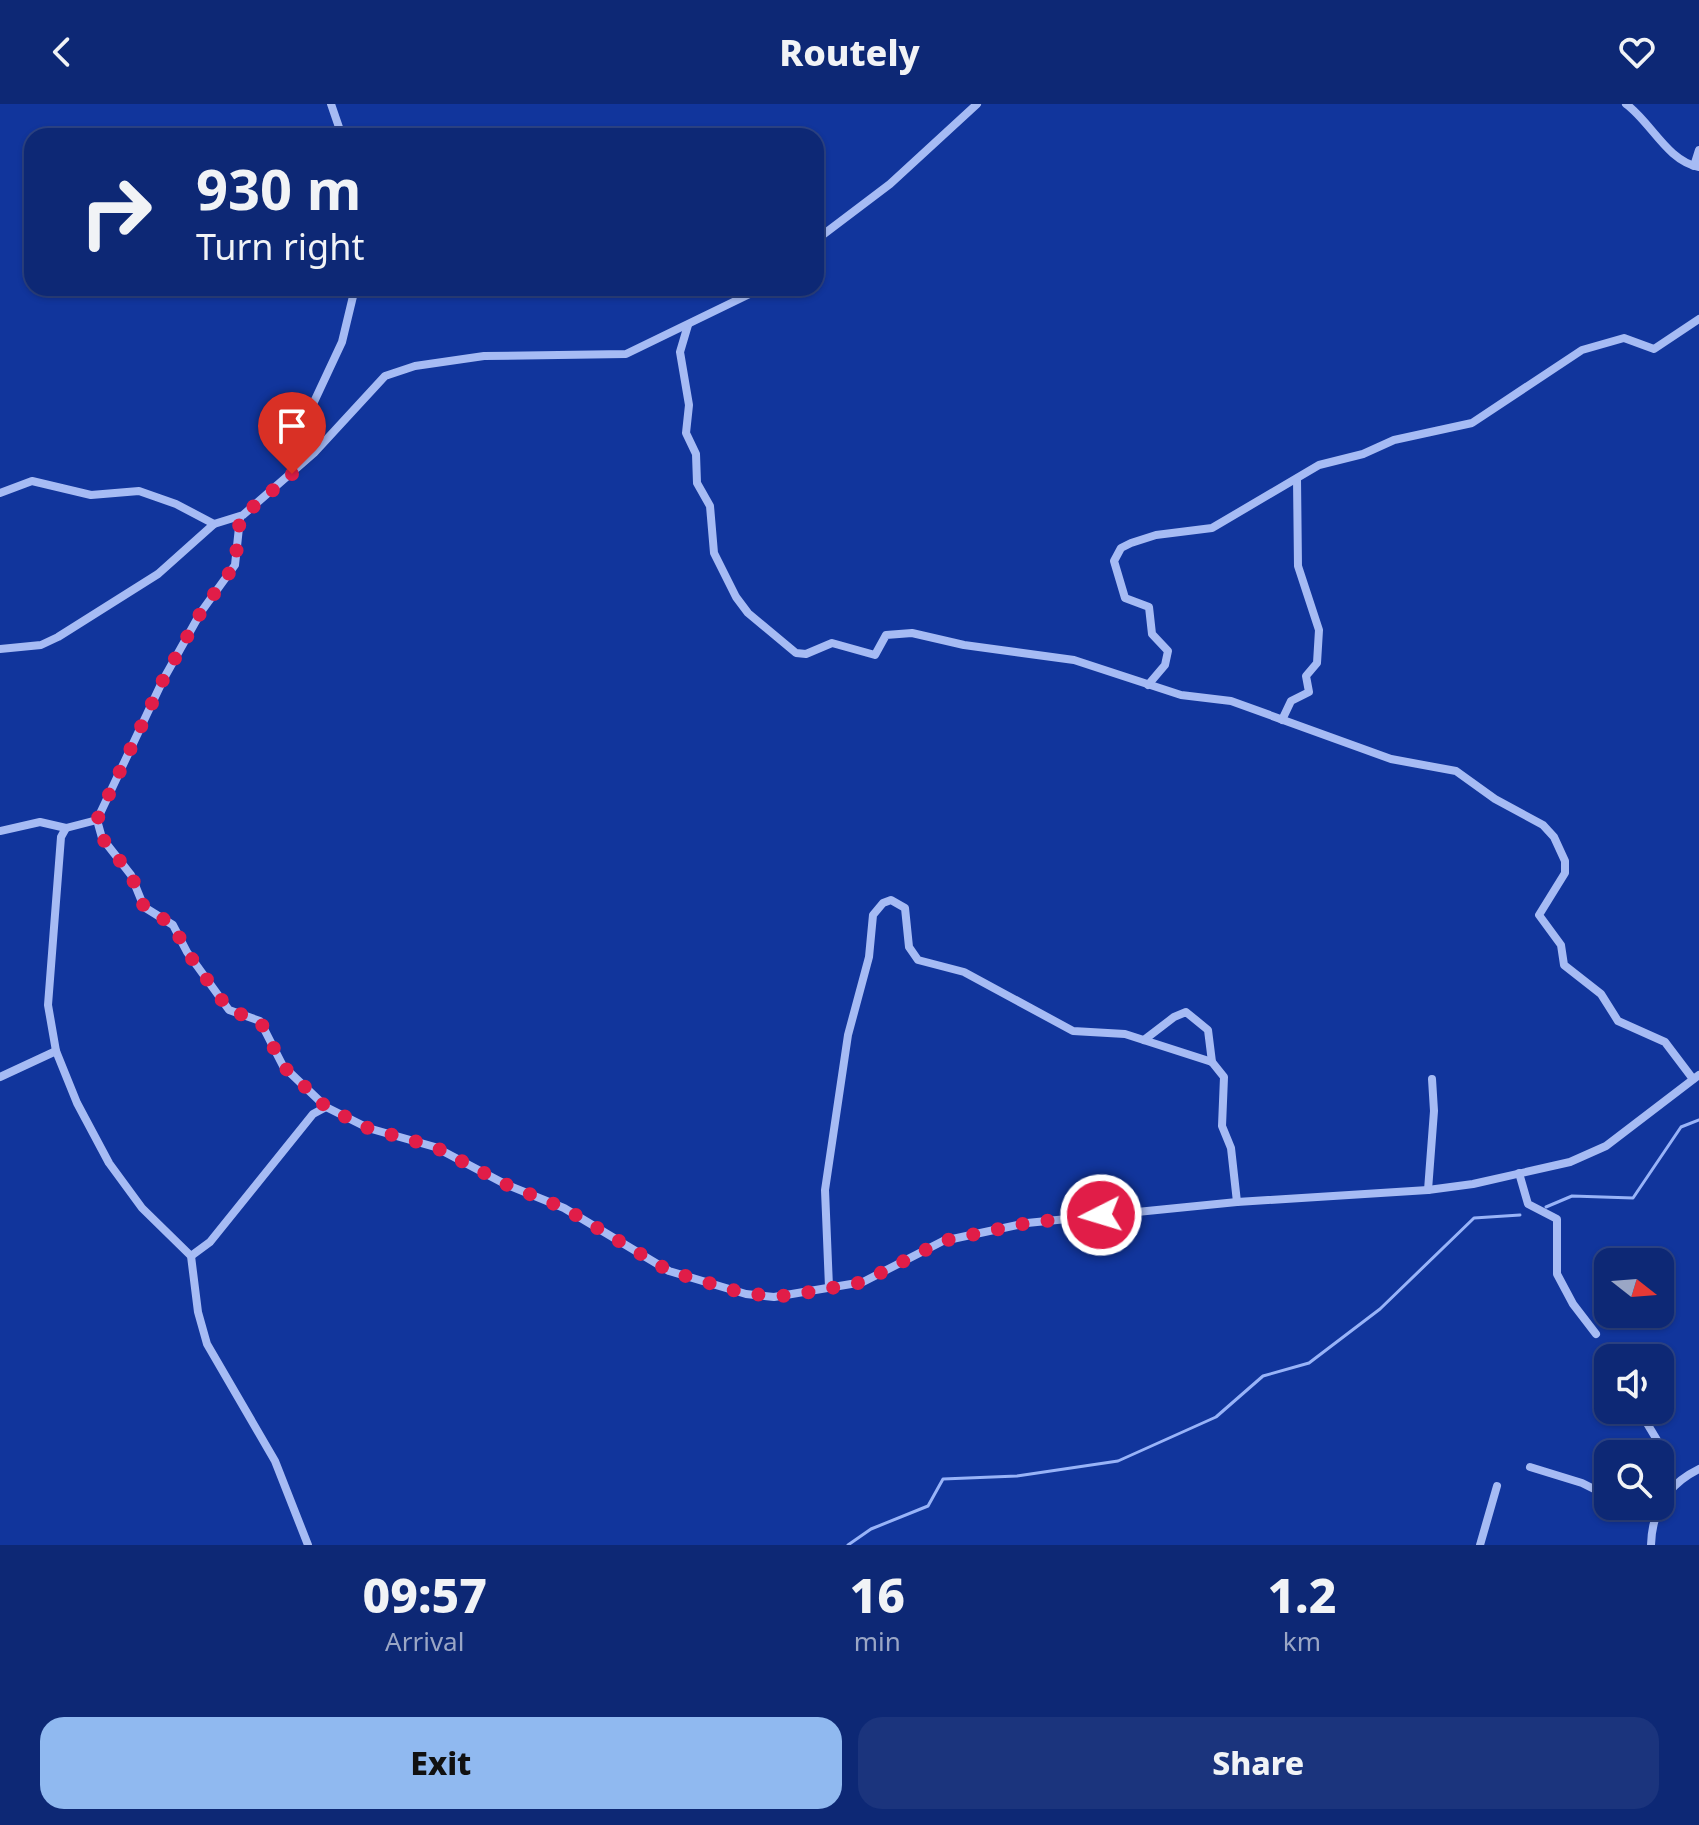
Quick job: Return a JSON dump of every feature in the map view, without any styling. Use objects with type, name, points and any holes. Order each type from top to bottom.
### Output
[{"type":"street","points":[[331,104],[339,128]]},
{"type":"street","points":[[824,234],[890,184],[977,104]]},
{"type":"street","points":[[1626,104],[1644,117],[1685,163],[1697,166],[1699,150]]},
{"type":"street","points":[[314,453],[317,421],[313,404],[342,342],[353,296]]},
{"type":"street","points":[[0,649],[41,645],[58,637],[158,574],[214,524],[240,518],[314,453],[373,386],[396,371],[484,356],[614,356],[688,325],[746,296]]},
{"type":"street","points":[[1148,685],[1165,665],[1168,651],[1152,634],[1149,607],[1125,598],[1115,570],[1116,555],[1141,538],[1212,528],[1319,465],[1363,454],[1394,440],[1472,423],[1582,350],[1624,338],[1651,349],[1658,348],[1699,319]]},
{"type":"street","points":[[240,518],[235,565],[201,612],[163,680],[97,820],[102,838],[131,875],[144,907],[170,921],[226,1008],[260,1021],[283,1066],[326,1107],[368,1128],[451,1155],[505,1184],[564,1208],[655,1264],[689,1279],[763,1297],[789,1296],[863,1282],[930,1246],[982,1231],[1056,1219],[1237,1202],[1428,1190],[1519,1173],[1570,1162],[1606,1146],[1696,1077],[1665,1042],[1618,1021],[1601,994],[1564,965],[1561,945],[1540,920],[1541,907],[1555,893],[1565,873],[1559,848],[1543,825],[1447,767],[1391,759],[1231,701],[1187,696],[1074,660],[964,645],[900,632],[886,635],[875,655],[832,643],[806,654],[796,653],[748,613],[736,597],[714,553],[710,506],[697,483],[696,454],[686,433],[689,405],[680,352],[688,325]]},
{"type":"street","points":[[1282,720],[1291,701],[1309,692],[1306,676],[1317,663],[1319,643],[1316,618],[1298,566],[1297,479]]},
{"type":"street","points":[[0,493],[32,481],[91,495],[139,491],[176,504],[214,524]]},
{"type":"street","points":[[0,831],[40,822],[66,828],[97,820]]},
{"type":"street","points":[[66,828],[58,851],[48,1005],[56,1051],[77,1103],[109,1163],[142,1208],[191,1256],[198,1312],[207,1344],[275,1461],[308,1545]]},
{"type":"street","points":[[829,1287],[825,1214],[828,1169],[848,1035],[869,957],[873,915],[883,903],[891,900],[905,908],[909,947],[918,960],[964,972],[1073,1031],[1116,1033],[1212,1062]]},
{"type":"street","points":[[1144,1040],[1174,1017],[1186,1012],[1208,1030],[1212,1062],[1224,1077],[1222,1126],[1231,1148],[1237,1202]]},
{"type":"street","points":[[0,1077],[56,1051]]},
{"type":"street","points":[[1428,1190],[1434,1111],[1432,1079]]},
{"type":"street","points":[[191,1256],[210,1242],[313,1114],[326,1107]]},
{"type":"street","points":[[1519,1173],[1528,1204],[1557,1219],[1557,1274],[1596,1334]]},
{"type":"street","points":[[1530,1467],[1594,1489]]},
{"type":"street","points":[[1674,1485],[1699,1469]]},
{"type":"street","points":[[1480,1545],[1497,1486]]},
{"type":"street","points":[[1651,1545],[1656,1520]]},
{"type":"waterway","points":[[1546,1207],[1572,1196],[1633,1198],[1681,1127],[1699,1120]]},
{"type":"waterway","points":[[848,1545],[871,1529],[928,1506],[943,1479],[1017,1476],[1118,1461],[1216,1417],[1263,1376],[1309,1363],[1380,1309],[1474,1218],[1520,1215]]},
{"type":"route","points":[[292,474],[240,518],[238,554],[231,574],[201,612],[163,680],[97,820],[102,838],[131,875],[144,907],[170,921],[187,952],[229,1010],[260,1021],[283,1066],[305,1090],[326,1107],[368,1128],[435,1147],[505,1184],[564,1208],[669,1271],[763,1297],[789,1296],[863,1282],[888,1272],[930,1246],[982,1231],[1101,1215]]}]
